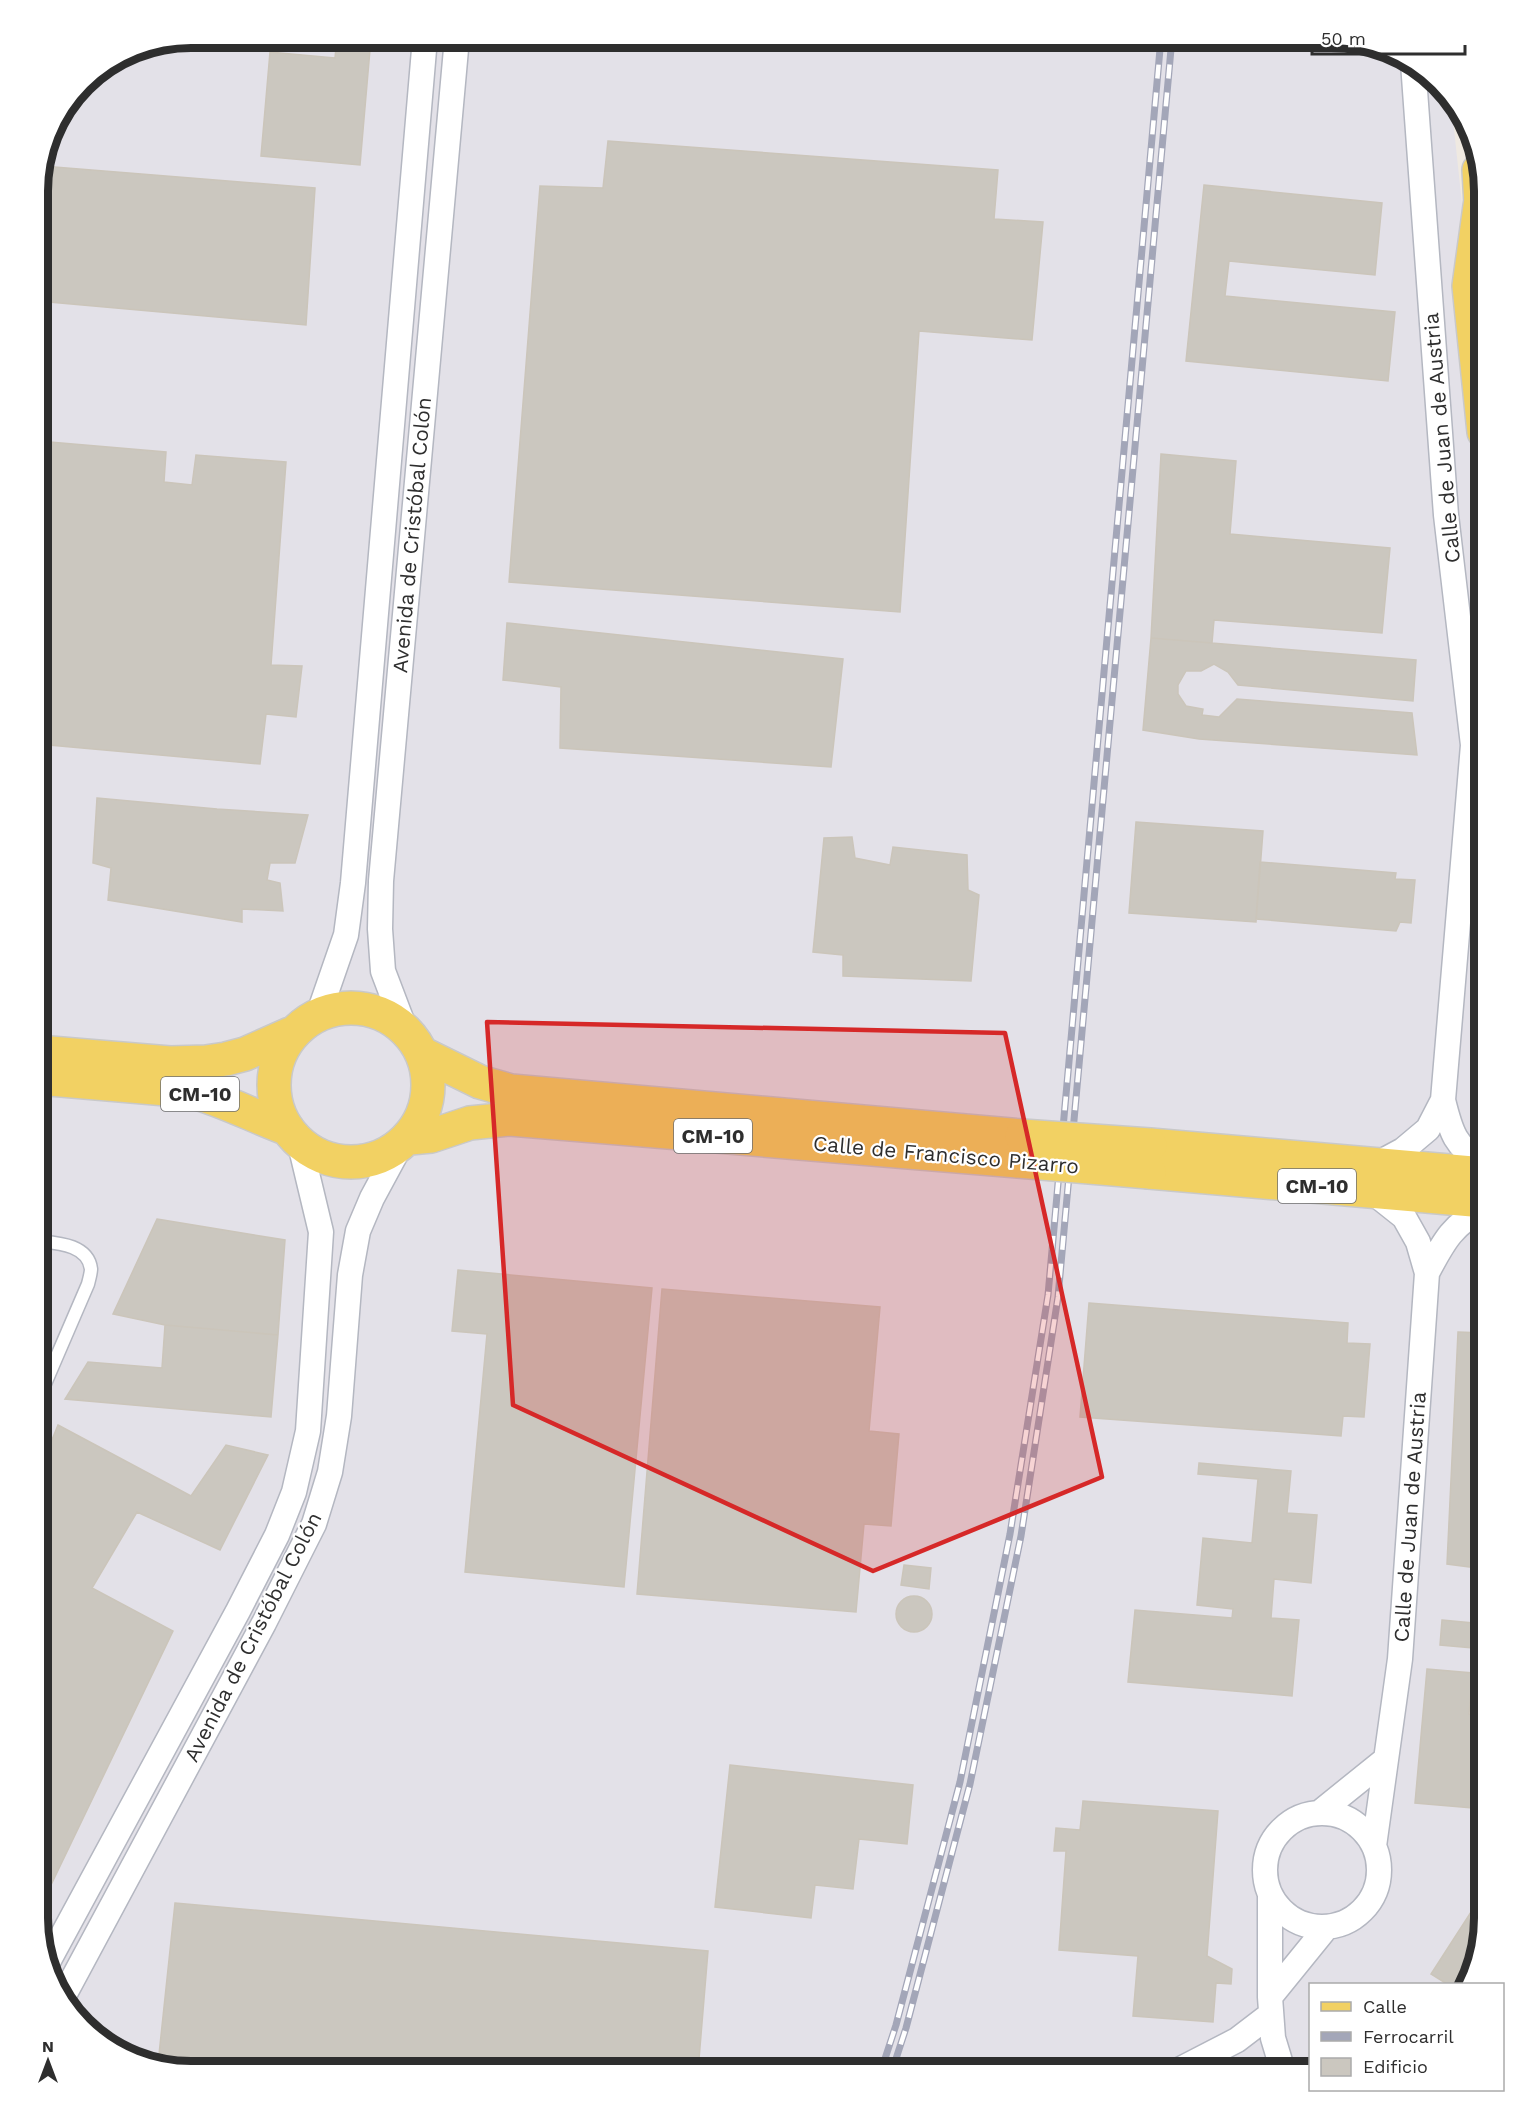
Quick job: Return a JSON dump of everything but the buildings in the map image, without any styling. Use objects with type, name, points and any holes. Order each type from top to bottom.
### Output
[{"type":"main road","points":[[1474,235],[1468,286],[1474,347]]},
{"type":"main road","name":"CM-10","points":[[294,1135],[279,1113],[273,1095],[279,1052],[290,1034],[299,1025],[319,1013],[345,1010],[369,1012],[387,1019],[414,1042]]},
{"type":"main road","name":"CM-10","points":[[48,1053],[170,1063],[206,1062],[245,1054],[290,1034]]},
{"type":"main road","points":[[404,1143],[421,1116],[426,1096],[428,1073],[414,1042]]},
{"type":"main road","name":"Calle de Francisco Pizarro","points":[[414,1042],[480,1082],[511,1091],[1020,1148],[1373,1177],[1474,1174]]},
{"type":"main road","name":"CM-10","points":[[48,1079],[190,1091],[213,1097],[294,1135],[321,1154],[346,1160],[365,1160],[383,1156],[404,1143]]},
{"type":"main road","name":"Calle de Francisco Pizarro","points":[[404,1143],[470,1123],[510,1119],[1020,1148]]},
{"type":"main road","name":"Calle de Francisco Pizarro","points":[[1373,1177],[1474,1199]]},
{"type":"street","name":"Avenida de Cristóbal Colón","points":[[319,1013],[346,935],[354,883],[424,48]]},
{"type":"street","name":"Avenida de Cristóbal Colón","points":[[414,1042],[383,972],[380,928],[381,881],[456,48]]},
{"type":"street","name":"Calle de Juan de Austria","points":[[1414,74],[1446,515],[1473,745],[1443,1100]]},
{"type":"street","points":[[1443,1100],[1450,1131],[1466,1154],[1474,1159]]},
{"type":"street","points":[[1428,1273],[1418,1242],[1404,1217],[1373,1177],[1428,1129],[1443,1100]]},
{"type":"street","name":"Avenida de Cristóbal Colón","points":[[53,1953],[243,1601],[277,1534],[294,1492],[308,1431],[321,1232],[294,1135]]},
{"type":"street","name":"Avenida de Cristóbal Colón","points":[[67,1990],[314,1524],[330,1472],[339,1416],[350,1275],[358,1231],[372,1198],[404,1143]]},
{"type":"street","points":[[1428,1273],[1445,1240],[1468,1216],[1474,1214]]},
{"type":"street","name":"Calle de Juan de Austria","points":[[1374,1846],[1400,1659],[1428,1273]]},
{"type":"street","points":[[1319,1813],[1386,1759]]},
{"type":"street","points":[[1270,1895],[1284,1913],[1303,1925],[1326,1928],[1347,1922],[1365,1909],[1377,1890],[1380,1867],[1374,1846],[1361,1827],[1341,1816],[1319,1813],[1297,1819],[1279,1832],[1268,1851],[1265,1874],[1270,1895],[1270,2006],[1273,2038],[1280,2061]]},
{"type":"street","points":[[1198,2061],[1237,2040],[1270,2006],[1326,1928]]},
{"type":"lane","points":[[48,1242],[66,1244],[82,1253],[91,1269],[88,1284],[48,1377]]},
{"type":"highlighted area","points":[[487,1022],[1005,1033],[1102,1477],[873,1571],[513,1405]]},
{"type":"shaded area","points":[[191,48],[1341,48],[1377,56],[1411,72],[1432,90],[1453,115],[1474,316],[1474,1918],[1469,1955],[1458,1983],[1309,1983],[1309,2061],[181,2061],[145,2053],[119,2042],[104,2032],[77,2005],[67,1990],[53,1955],[48,1918],[48,181],[59,136],[77,104],[111,72],[136,59],[172,49]]},
{"type":"railway","points":[[884,2061],[896,2025],[960,1782],[1010,1534],[1048,1295],[1160,48]]},
{"type":"railway","points":[[895,2061],[970,1784],[1021,1536],[1058,1297],[1171,48]]}]
